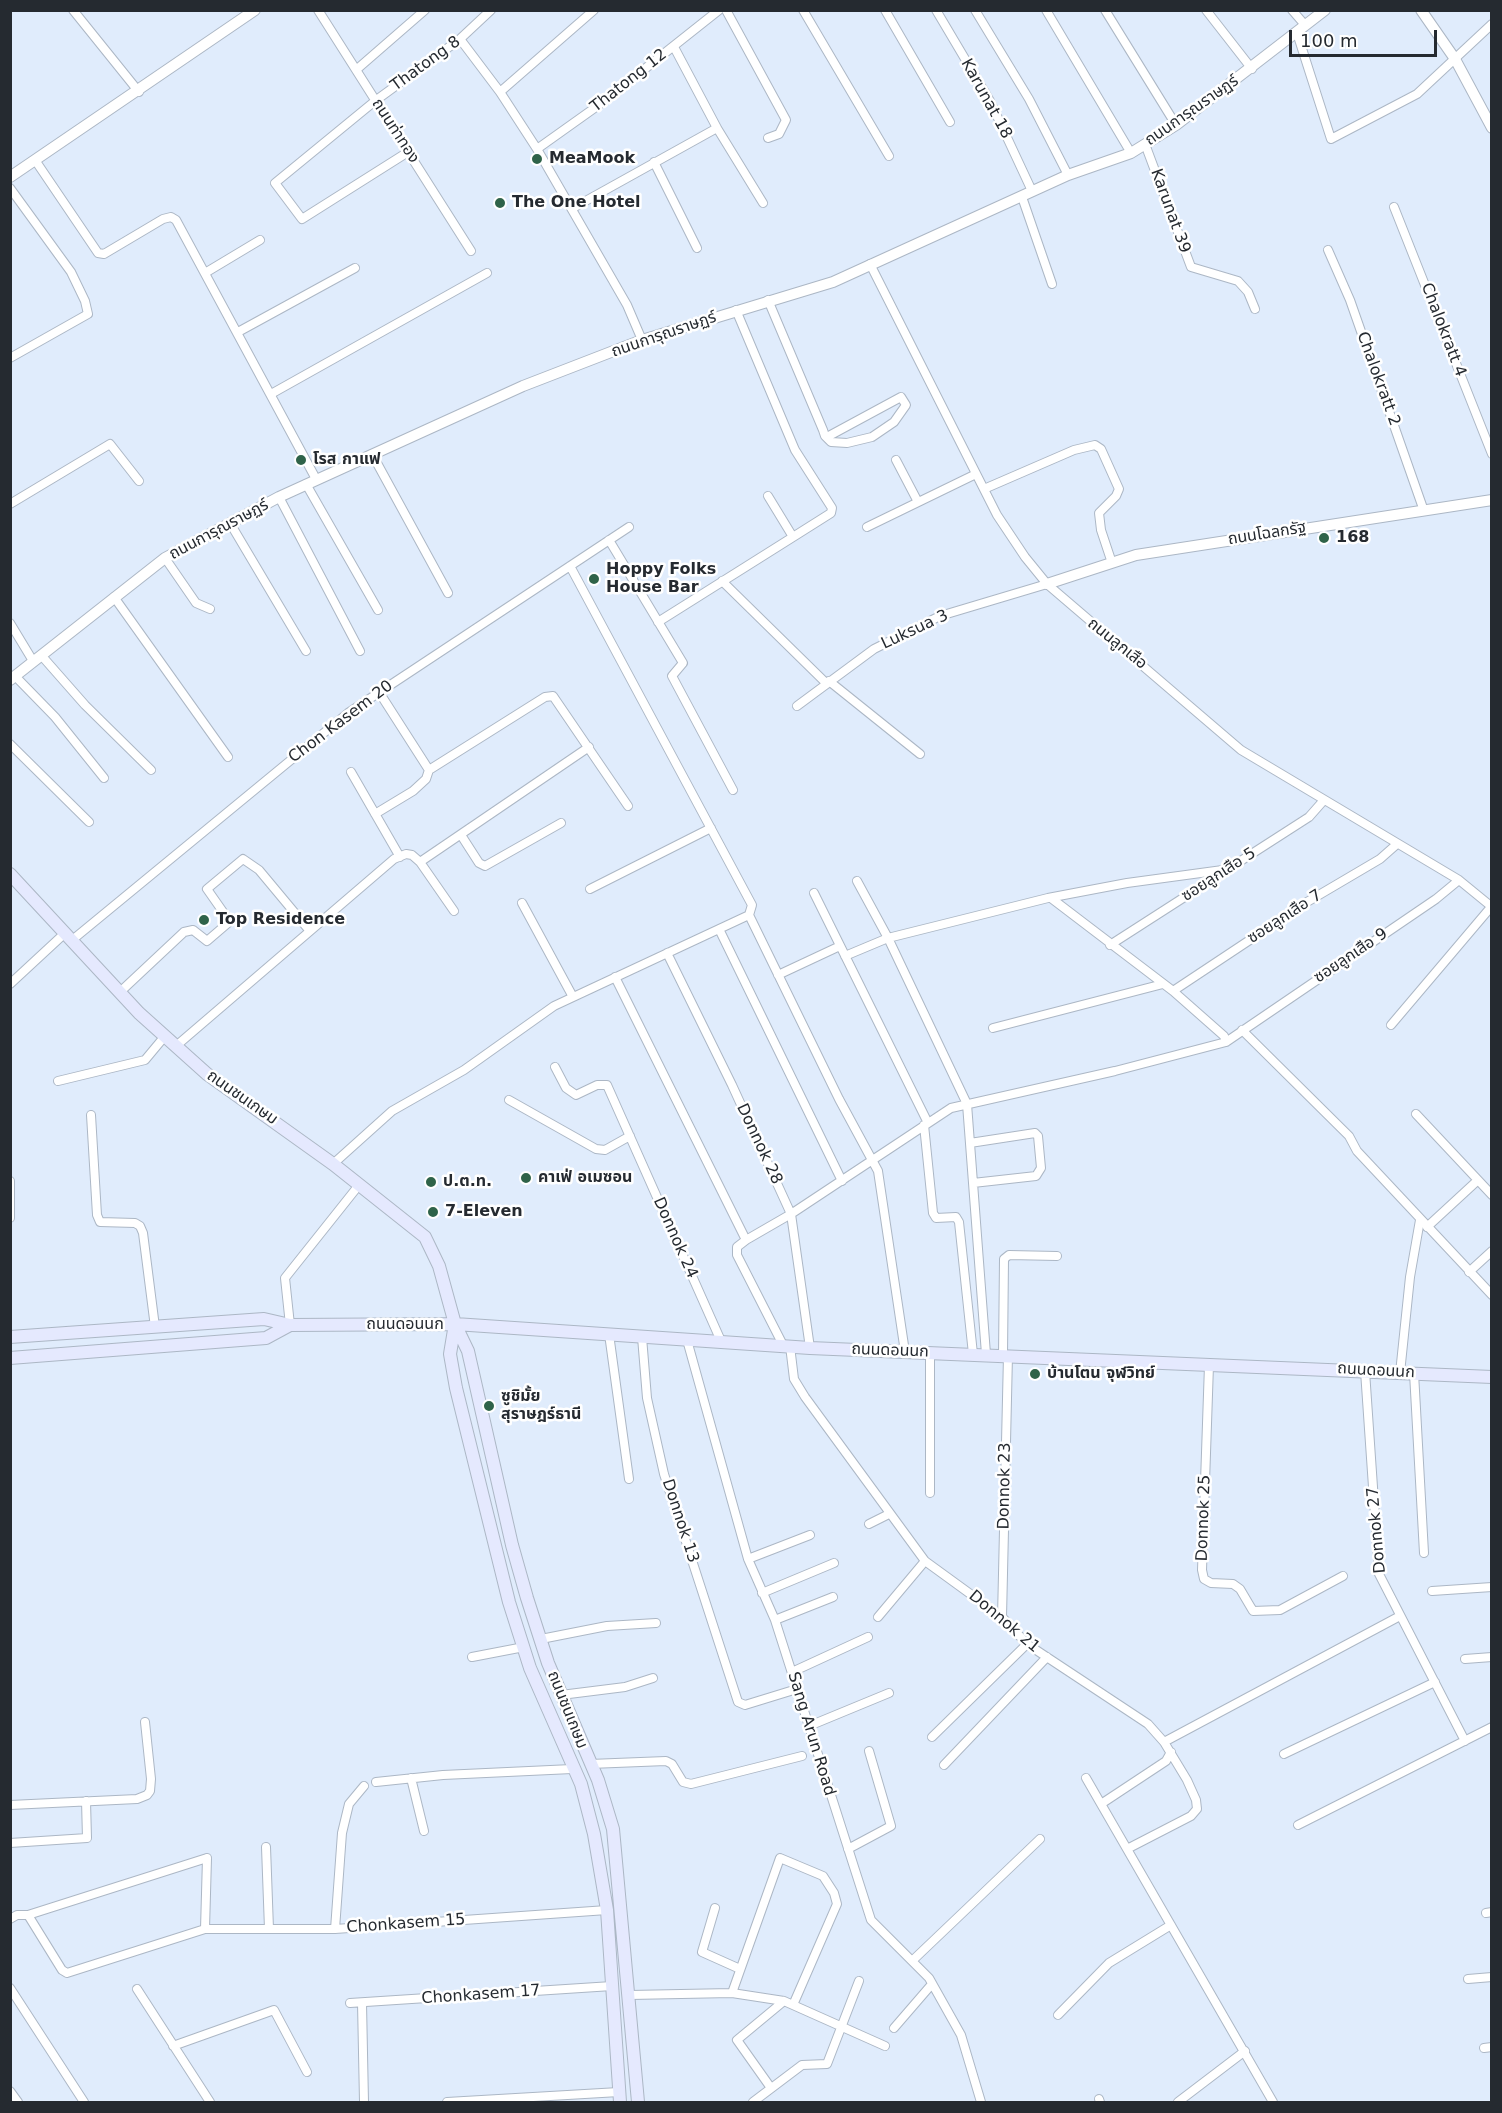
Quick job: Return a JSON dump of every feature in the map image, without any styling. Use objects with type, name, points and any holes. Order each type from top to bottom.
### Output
[{"type":"main road","name":"ถนนชนเกษม","points":[[10,874],[67,938],[120,992],[207,1074],[333,1164],[425,1237],[439,1266],[455,1324],[468,1351],[512,1545],[541,1639],[561,1695],[598,1780],[613,1829],[630,1995],[638,2103]]},
{"type":"main road","name":"ถนนดอนนก","points":[[10,1337],[264,1319],[290,1325],[455,1324],[810,1348],[1491,1377]]},
{"type":"main road","name":"ถนนชนเกษม","points":[[455,1324],[450,1354],[456,1388],[509,1602],[524,1647],[572,1769],[581,1784],[594,1834],[607,1910],[620,2097]]},
{"type":"main road","name":"ถนนดอนนก","points":[[10,1358],[266,1338],[290,1325]]},
{"type":"street","points":[[73,10],[139,92]]},
{"type":"street","points":[[10,177],[139,92],[255,10]]},
{"type":"street","name":"ถนนท่าทอง","points":[[318,10],[471,252]]},
{"type":"street","points":[[356,70],[425,10]]},
{"type":"street","name":"Thatong 8","points":[[408,152],[302,219],[276,183],[375,101],[460,39],[491,10]]},
{"type":"street","points":[[500,92],[594,10]]},
{"type":"street","name":"Thatong 12","points":[[537,149],[603,102],[719,10]]},
{"type":"street","points":[[726,10],[786,120],[779,134],[768,138]]},
{"type":"street","points":[[803,10],[889,156]]},
{"type":"street","points":[[885,10],[950,122]]},
{"type":"street","name":"Karunat 18","points":[[936,10],[990,101],[1032,191]]},
{"type":"street","points":[[975,10],[1029,99],[1068,175]]},
{"type":"street","points":[[1046,10],[1131,153]]},
{"type":"street","points":[[1105,10],[1176,125]]},
{"type":"street","points":[[1206,10],[1252,69]]},
{"type":"street","points":[[1292,10],[1301,29],[1331,139],[1417,94],[1491,24]]},
{"type":"street","name":"ถนนการุณราษฏร์","points":[[13,678],[165,558],[279,497],[523,386],[642,340],[833,282],[1068,175],[1131,153],[1176,125],[1252,69],[1325,10]]},
{"type":"street","points":[[1421,10],[1455,59],[1490,124]]},
{"type":"street","points":[[460,39],[500,92],[573,208],[627,305],[642,340]]},
{"type":"street","points":[[674,47],[717,128],[763,203]]},
{"type":"street","points":[[573,208],[717,128]]},
{"type":"street","name":"Karunat 39","points":[[1145,144],[1191,267],[1238,281],[1248,292],[1255,309]]},
{"type":"street","points":[[35,160],[98,254],[104,254],[171,217],[176,220],[271,394],[311,481],[378,610]]},
{"type":"street","points":[[654,162],[697,248]]},
{"type":"street","points":[[10,188],[71,272],[85,301],[88,314],[10,358]]},
{"type":"street","points":[[1022,197],[1053,284]]},
{"type":"street","name":"Chalokratt 4","points":[[1394,207],[1491,454]]},
{"type":"street","points":[[205,273],[260,240]]},
{"type":"street","name":"Chalokratt 2","points":[[1328,250],[1354,311],[1424,511]]},
{"type":"street","name":"ถนนลูกเสือ","points":[[870,264],[984,489],[1025,557],[1047,584],[1241,750],[1459,880],[1491,907]]},
{"type":"street","points":[[238,332],[355,268]]},
{"type":"street","points":[[271,394],[487,273]]},
{"type":"street","points":[[768,300],[827,437],[837,443],[873,436],[894,422],[906,405],[901,397],[827,437]]},
{"type":"street","points":[[658,622],[831,513],[832,508],[795,450],[736,310]]},
{"type":"street","points":[[10,504],[110,444],[139,481]]},
{"type":"street","points":[[984,489],[1074,450],[1095,445],[1101,449],[1119,489],[1116,496],[1099,513],[1101,530],[1112,563]]},
{"type":"street","points":[[372,454],[448,593]]},
{"type":"street","points":[[896,460],[918,502]]},
{"type":"street","points":[[867,527],[976,474]]},
{"type":"street","points":[[768,496],[793,537]]},
{"type":"street","points":[[279,497],[360,651]]},
{"type":"street","name":"ถนนโฉลกรัฐ","points":[[1047,584],[1136,555],[1491,500]]},
{"type":"street","points":[[230,523],[306,651]]},
{"type":"street","name":"Chon Kasem 20","points":[[10,984],[348,713],[630,527]]},
{"type":"street","points":[[609,540],[683,663],[672,676],[734,790]]},
{"type":"street","points":[[165,558],[196,603],[210,609]]},
{"type":"street","points":[[570,566],[752,905],[749,915],[871,1162],[878,1171],[905,1352]]},
{"type":"street","points":[[722,582],[828,682],[920,754]]},
{"type":"street","name":"Luksua 3","points":[[797,706],[874,649],[940,616],[1047,584]]},
{"type":"street","points":[[114,597],[228,757]]},
{"type":"street","points":[[10,623],[37,658],[151,771]]},
{"type":"street","points":[[13,678],[56,717],[104,778]]},
{"type":"street","points":[[378,692],[429,770]]},
{"type":"street","points":[[375,814],[413,791],[426,778],[429,770],[545,697],[554,696],[628,806]]},
{"type":"street","points":[[10,744],[89,822]]},
{"type":"street","points":[[420,862],[589,747]]},
{"type":"street","points":[[351,772],[399,857]]},
{"type":"street","name":"ซอยลูกเสือ 5","points":[[1110,945],[1308,817],[1324,800]]},
{"type":"street","points":[[461,835],[479,863],[485,866],[561,823]]},
{"type":"street","points":[[590,889],[711,828]]},
{"type":"street","name":"ซอยลูกเสือ 7","points":[[1173,991],[1307,902],[1380,859],[1397,844]]},
{"type":"street","points":[[176,1046],[309,930],[399,857],[412,855],[420,862],[454,911]]},
{"type":"street","points":[[120,992],[184,932],[194,930],[207,941],[228,923],[228,919],[207,889],[243,859],[259,870],[309,930]]},
{"type":"street","points":[[845,956],[888,938],[1051,898],[1127,883],[1230,869]]},
{"type":"street","name":"ซอยลูกเสือ 9","points":[[1226,1042],[1436,899],[1459,880]]},
{"type":"street","points":[[857,881],[888,938],[967,1104],[986,1354]]},
{"type":"street","points":[[814,893],[926,1124],[933,1213],[936,1218],[956,1217],[959,1222],[973,1354]]},
{"type":"street","points":[[787,1346],[737,1255],[737,1247],[746,1240],[791,1215],[951,1108],[1115,1071],[1226,1042],[1224,1036],[1173,991],[1051,898]]},
{"type":"street","points":[[522,903],[573,997]]},
{"type":"street","points":[[1391,1025],[1491,907]]},
{"type":"street","points":[[333,1164],[392,1111],[464,1070],[554,1006],[749,915]]},
{"type":"street","points":[[720,929],[842,1181]]},
{"type":"street","points":[[778,975],[840,946]]},
{"type":"street","name":"Donnok 28","points":[[667,953],[732,1085],[791,1215],[810,1348]]},
{"type":"street","points":[[615,977],[746,1240]]},
{"type":"street","points":[[993,1028],[1163,984]]},
{"type":"street","points":[[1242,1030],[1349,1136],[1357,1151],[1491,1295]]},
{"type":"street","points":[[58,1081],[145,1060],[165,1036]]},
{"type":"street","name":"Donnok 24","points":[[555,1067],[567,1088],[576,1095],[597,1085],[607,1085],[721,1341]]},
{"type":"street","points":[[509,1100],[596,1149],[605,1150],[630,1136]]},
{"type":"street","points":[[1416,1114],[1491,1195]]},
{"type":"street","points":[[91,1115],[97,1215],[100,1222],[135,1223],[140,1226],[143,1233],[155,1327]]},
{"type":"street","points":[[970,1143],[1035,1133],[1038,1136],[1041,1168],[1036,1176],[973,1183]]},
{"type":"street","points":[[1427,1227],[1478,1180]]},
{"type":"street","points":[[10,1181],[10,1218]]},
{"type":"street","points":[[290,1325],[285,1278],[359,1185]]},
{"type":"street","points":[[1400,1373],[1410,1277],[1420,1220]]},
{"type":"street","points":[[1469,1272],[1491,1251]]},
{"type":"street","name":"Donnok 23","points":[[1002,1617],[1006,1355],[1005,1259],[1009,1255],[1057,1256]]},
{"type":"street","points":[[609,1334],[630,1479]]},
{"type":"street","name":"Donnok 13","points":[[642,1337],[647,1398],[664,1474],[738,1702],[745,1705],[797,1689]]},
{"type":"street","name":"Sang Arun Road","points":[[687,1340],[748,1559],[775,1620],[871,1920],[932,1984],[961,2035],[981,2103]]},
{"type":"street","name":"Donnok 21","points":[[787,1346],[794,1379],[805,1397],[863,1473],[889,1514],[925,1561],[1002,1617],[1027,1644],[1148,1724],[1171,1752],[1196,1800],[1197,1809],[1191,1816],[1126,1849]]},
{"type":"street","points":[[930,1353],[930,1492]]},
{"type":"street","name":"Donnok 25","points":[[1209,1365],[1202,1570],[1204,1579],[1211,1583],[1233,1584],[1240,1589],[1253,1611],[1280,1610],[1342,1576]]},
{"type":"street","name":"Donnok 27","points":[[1365,1371],[1379,1574],[1465,1741]]},
{"type":"street","points":[[1414,1373],[1424,1553]]},
{"type":"street","points":[[869,1524],[889,1514]]},
{"type":"street","points":[[748,1559],[810,1535]]},
{"type":"street","points":[[878,1617],[925,1561]]},
{"type":"street","points":[[762,1593],[834,1563]]},
{"type":"street","points":[[1432,1591],[1491,1587]]},
{"type":"street","points":[[775,1620],[833,1597]]},
{"type":"street","points":[[1164,1742],[1400,1616]]},
{"type":"street","points":[[541,1639],[607,1626],[656,1623]]},
{"type":"street","points":[[792,1672],[868,1637]]},
{"type":"street","points":[[932,1737],[1027,1644]]},
{"type":"street","points":[[472,1657],[524,1647]]},
{"type":"street","points":[[944,1765],[1047,1657]]},
{"type":"street","points":[[1465,1659],[1491,1657]]},
{"type":"street","points":[[561,1695],[625,1687],[653,1678]]},
{"type":"street","points":[[1284,1754],[1435,1682]]},
{"type":"street","points":[[809,1726],[889,1693]]},
{"type":"street","points":[[10,1805],[137,1799],[150,1791],[145,1722]]},
{"type":"street","points":[[1298,1825],[1491,1727]]},
{"type":"street","points":[[848,1849],[891,1826],[869,1751]]},
{"type":"street","points":[[1101,1804],[1166,1761],[1171,1752]]},
{"type":"street","points":[[590,1764],[666,1761],[672,1764],[683,1782],[691,1784],[801,1756]]},
{"type":"street","points":[[376,1782],[572,1769]]},
{"type":"street","points":[[411,1778],[424,1831]]},
{"type":"street","points":[[1086,1778],[1245,2050],[1273,2103]]},
{"type":"street","points":[[335,1929],[342,1833],[349,1804],[364,1786]]},
{"type":"street","points":[[10,1843],[87,1838],[86,1801]]},
{"type":"street","points":[[912,1961],[1040,1839]]},
{"type":"street","points":[[266,1847],[269,1929]]},
{"type":"street","points":[[10,1919],[207,1858],[205,1929]]},
{"type":"street","points":[[732,1993],[780,1858],[823,1876],[834,1893],[837,1904],[793,2005]]},
{"type":"street","points":[[715,1908],[702,1952],[740,1969]]},
{"type":"street","name":"Chonkasem 15","points":[[28,1915],[62,1970],[67,1973],[205,1929],[335,1929],[607,1910]]},
{"type":"street","points":[[1058,2015],[1109,1963],[1171,1925]]},
{"type":"street","points":[[1468,1979],[1491,1977]]},
{"type":"street","points":[[753,2103],[801,2065],[827,2064],[859,1981]]},
{"type":"street","points":[[894,2028],[932,1984]]},
{"type":"street","name":"Chonkasem 17","points":[[350,2003],[612,1986]]},
{"type":"street","points":[[10,1988],[84,2103]]},
{"type":"street","points":[[137,1989],[210,2103]]},
{"type":"street","points":[[630,1995],[732,1993],[784,2001],[885,2046]]},
{"type":"street","points":[[771,2088],[737,2040],[784,2001]]},
{"type":"street","points":[[362,2003],[364,2103]]},
{"type":"street","points":[[173,2046],[274,2010],[307,2072]]},
{"type":"street","points":[[1178,2103],[1245,2050]]},
{"type":"street","points":[[10,2091],[18,2103]]},
{"type":"street","points":[[447,2103],[620,2097]]},
{"type":"place","name":"MeaMook","points":[[537,159]]},
{"type":"place","name":"The One Hotel","points":[[500,203]]},
{"type":"place","name":"โรส กาแฟ","points":[[301,460]]},
{"type":"place","name":"168","points":[[1324,538]]},
{"type":"place","name":"Hoppy Folks House Bar","points":[[594,579]]},
{"type":"place","name":"Top Residence","points":[[204,920]]},
{"type":"place","name":"คาเฟ่ อเมซอน","points":[[526,1178]]},
{"type":"place","name":"ป.ต.ท.","points":[[431,1182]]},
{"type":"place","name":"7-Eleven","points":[[433,1212]]},
{"type":"place","name":"บ้านโตน จุฬวิทย์","points":[[1035,1374]]},
{"type":"place","name":"ซูชิมั้ย สุราษฎร์ธานี","points":[[489,1406]]}]
